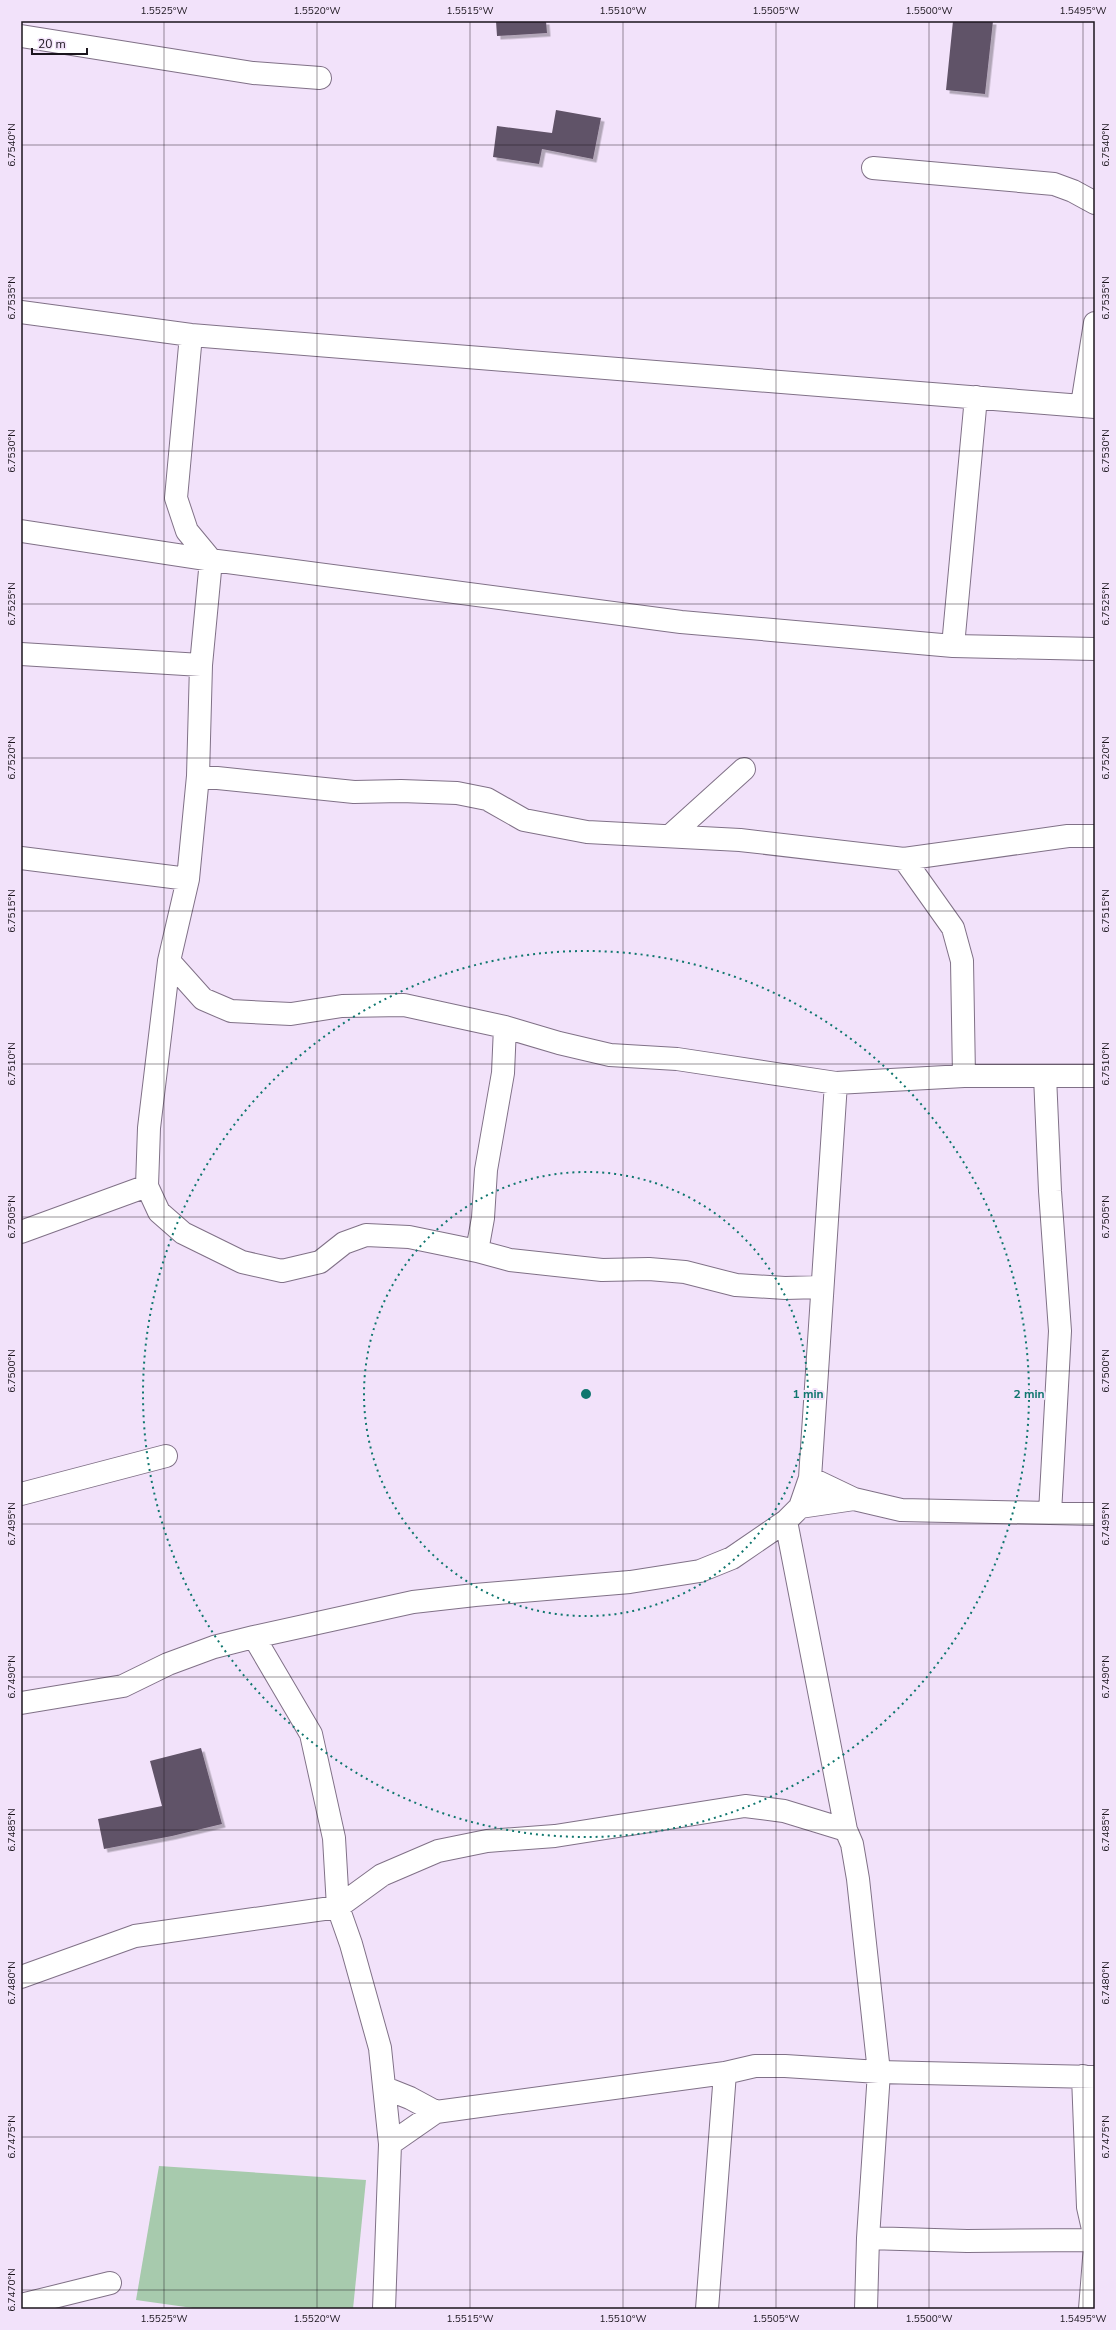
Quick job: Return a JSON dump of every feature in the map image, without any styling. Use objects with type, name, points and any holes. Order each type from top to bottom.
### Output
[{"type":"street","points":[[21,36],[253,73],[320,78]]},
{"type":"street","points":[[873,168],[1054,184],[1073,191],[1095,203]]},
{"type":"street","points":[[21,312],[191,335],[1089,406],[1095,323]]},
{"type":"street","points":[[191,335],[176,498],[188,531],[211,560],[201,665],[198,776],[188,879],[169,961],[149,1128],[147,1186],[159,1212],[183,1233],[242,1262],[282,1271],[320,1262],[344,1243],[366,1235],[409,1237],[477,1251],[510,1260],[602,1270],[649,1268],[685,1272],[736,1285],[786,1288],[821,1287]]},
{"type":"street","points":[[953,646],[976,397]]},
{"type":"street","points":[[21,531],[211,560],[681,622],[953,646],[1095,649]]},
{"type":"street","points":[[21,654],[201,665]]},
{"type":"street","points":[[671,835],[744,769]]},
{"type":"street","points":[[198,776],[354,792],[401,791],[457,793],[487,799],[524,820],[587,832],[671,835],[740,840],[904,858],[1068,836],[1095,836]]},
{"type":"street","points":[[21,858],[188,879]]},
{"type":"street","points":[[904,858],[953,928],[962,962],[964,1076]]},
{"type":"street","points":[[169,961],[203,1000],[231,1011],[291,1014],[342,1006],[404,1005],[505,1027],[559,1043],[610,1055],[677,1059],[836,1083],[964,1076],[1095,1076]]},
{"type":"street","points":[[477,1251],[482,1218],[486,1170],[503,1073],[505,1027]]},
{"type":"street","points":[[1045,1076],[1050,1191],[1060,1331],[1050,1513]]},
{"type":"street","points":[[836,1083],[821,1287],[810,1478],[793,1514],[846,1830],[852,1844],[858,1879],[879,2072],[868,2238],[866,2309]]},
{"type":"street","points":[[21,1232],[147,1186]]},
{"type":"street","points":[[21,1494],[166,1456]]},
{"type":"street","points":[[810,1478],[854,1499],[901,1510],[1095,1514]]},
{"type":"street","points":[[21,1703],[123,1686],[168,1664],[214,1647],[413,1602],[474,1595],[630,1582],[700,1571],[732,1558],[793,1514],[854,1499]]},
{"type":"street","points":[[254,1638],[311,1734],[334,1838],[338,1907],[351,1944],[380,2048],[390,2144],[384,2309]]},
{"type":"street","points":[[21,1977],[135,1936],[338,1907],[382,1875],[438,1851],[487,1841],[555,1836],[745,1806],[784,1811],[846,1830]]},
{"type":"street","points":[[390,2144],[436,2112],[725,2073],[755,2066],[879,2072],[1089,2077],[1092,2207],[1095,2239],[967,2241],[868,2238]]},
{"type":"street","points":[[707,2309],[725,2073]]},
{"type":"street","points":[[385,2088],[410,2098],[436,2112]]},
{"type":"street","points":[[1090,2309],[1095,2246]]},
{"type":"street","points":[[21,2305],[110,2283]]},
{"type":"green space","points":[[159,2166],[366,2180],[353,2309],[200,2309],[136,2300]]},
{"type":"building","points":[[496,21],[546,21],[547,33],[497,36]]},
{"type":"building","points":[[953,21],[993,21],[985,94],[946,90]]},
{"type":"building","points":[[556,110],[601,118],[593,159],[542,149],[539,164],[493,157],[497,126],[552,133]]},
{"type":"building","points":[[201,1748],[222,1824],[172,1836],[104,1849],[98,1819],[162,1806],[150,1761]]}]
